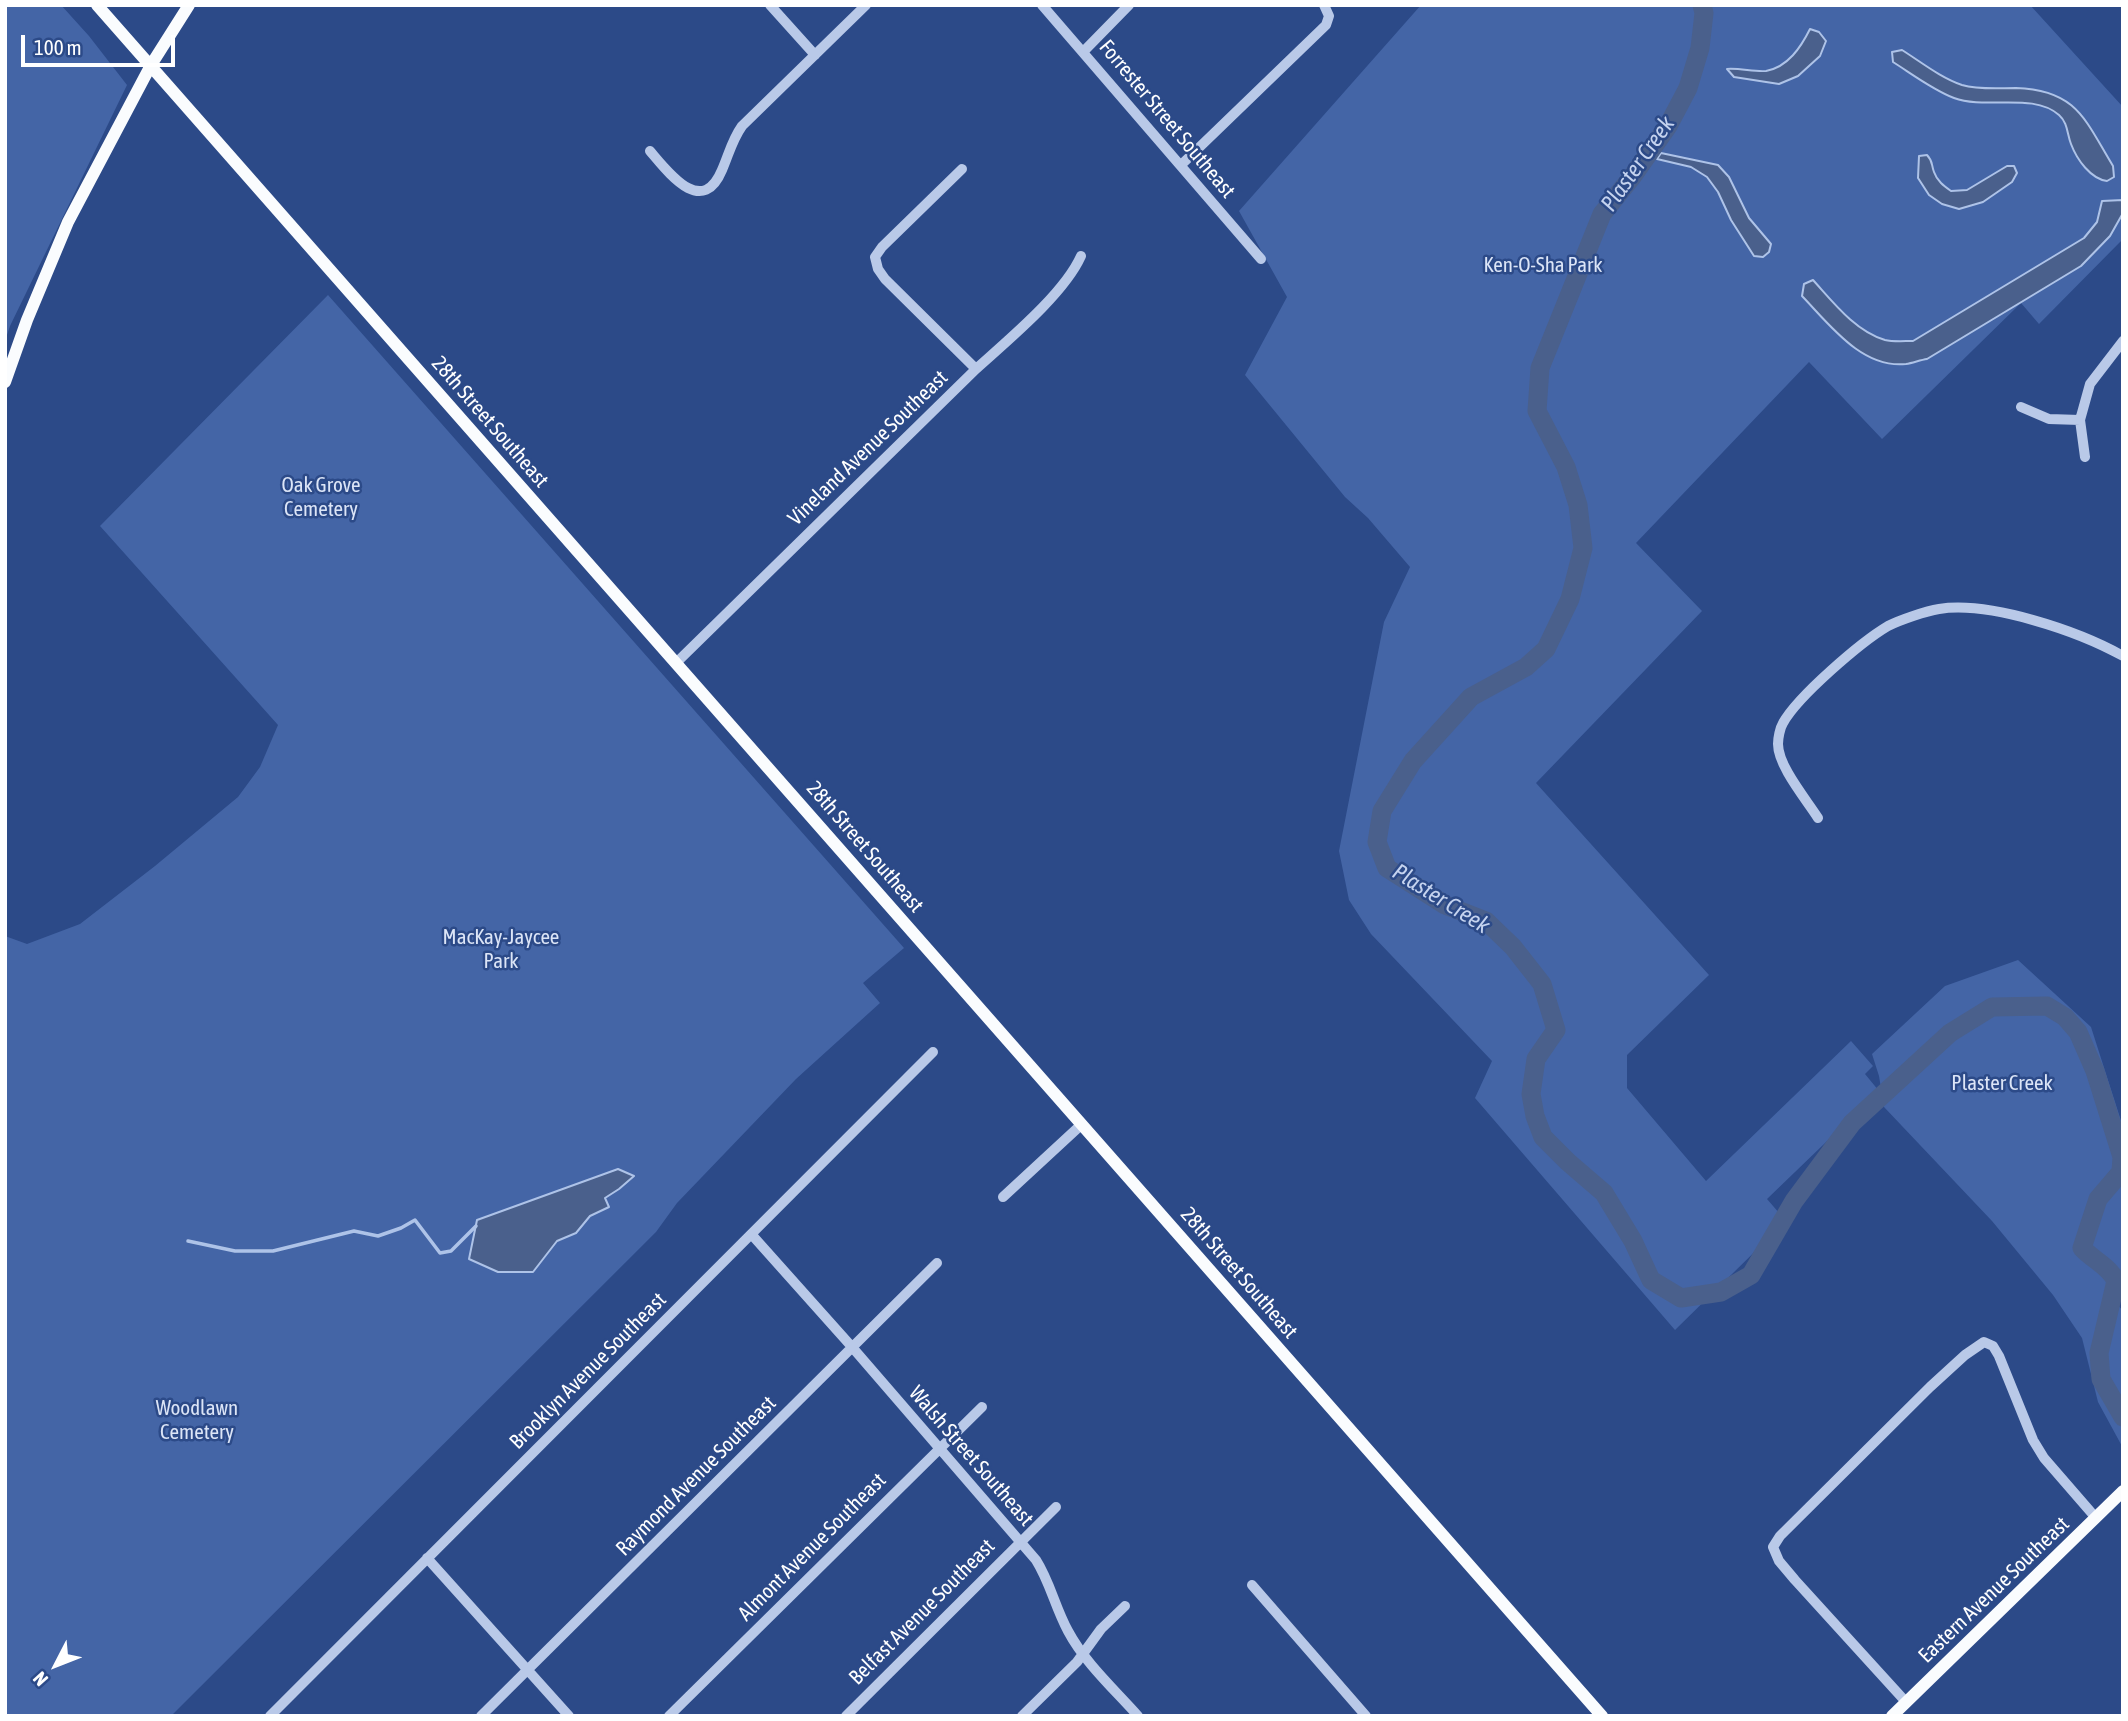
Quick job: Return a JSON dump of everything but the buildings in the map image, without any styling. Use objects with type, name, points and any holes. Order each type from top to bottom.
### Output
[{"type":"main road","name":"28th Street Southeast","points":[[97,5],[1602,1716]]},
{"type":"main road","points":[[5,382],[27,320],[68,222],[151,65],[189,5]]},
{"type":"main road","name":"Eastern Avenue Southeast","points":[[1892,1716],[2123,1491]]},
{"type":"street","points":[[770,5],[815,55]]},
{"type":"street","points":[[650,151],[680,185],[690,190],[702,191],[714,184],[733,138],[742,126],[866,5]]},
{"type":"street","name":"Forrester Street Southeast","points":[[1042,5],[1261,259]]},
{"type":"street","points":[[1084,51],[1129,5]]},
{"type":"street","points":[[1181,165],[1326,25],[1329,16],[1324,5]]},
{"type":"street","points":[[962,169],[875,257],[878,269],[885,279],[976,369]]},
{"type":"street","name":"Vineland Avenue Southeast","points":[[676,663],[1022,327],[1074,272],[1081,256]]},
{"type":"street","points":[[2085,457],[2080,420],[2090,384],[2123,341]]},
{"type":"street","points":[[2021,407],[2049,419],[2080,420]]},
{"type":"street","points":[[1818,818],[1784,765],[1778,745],[1782,725],[1806,695],[1839,664],[1889,626],[1938,609],[1980,608],[2040,622],[2123,656]]},
{"type":"street","name":"Brooklyn Avenue Southeast","points":[[270,1716],[933,1052]]},
{"type":"street","points":[[1003,1198],[1082,1124]]},
{"type":"street","name":"Walsh Street Southeast","points":[[752,1236],[1021,1542],[1046,1575],[1056,1608],[1082,1654],[1138,1716]]},
{"type":"street","name":"Raymond Avenue Southeast","points":[[481,1716],[937,1263]]},
{"type":"street","points":[[1906,1702],[1795,1580],[1779,1561],[1773,1547],[1780,1536],[1930,1387],[1965,1355],[1984,1342],[1993,1346],[2000,1356],[2033,1440],[2044,1458],[2096,1518]]},
{"type":"street","name":"Almont Avenue Southeast","points":[[669,1716],[982,1407]]},
{"type":"street","name":"Belfast Avenue Southeast","points":[[846,1716],[1056,1507]]},
{"type":"street","points":[[428,1558],[569,1716]]},
{"type":"street","points":[[1252,1585],[1366,1716]]},
{"type":"street","points":[[1022,1716],[1077,1662],[1101,1629],[1125,1605]]},
{"type":"green space","points":[[5,5],[61,5],[127,85],[5,341]]},
{"type":"green space","name":"Ken-O-Sha Park","points":[[1421,5],[2030,5],[2123,107],[2123,239],[2039,324],[2021,303],[1882,439],[1809,362],[1636,543],[1702,611],[1536,783],[1709,975],[1627,1055],[1627,1088],[1706,1181],[1851,1041],[1873,1066],[1865,1074],[1879,1091],[1767,1199],[1786,1221],[1675,1330],[1475,1098],[1492,1061],[1371,934],[1349,900],[1339,851],[1384,622],[1410,567],[1368,518],[1345,497],[1245,375],[1287,297],[1239,211]]},
{"type":"green space","name":"MacKay-Jaycee Park","points":[[328,295],[904,948],[863,983],[880,1003],[796,1079],[677,1203],[656,1232],[171,1716],[5,1716],[5,936],[27,944],[80,924],[238,797],[260,767],[278,725],[100,526]]},
{"type":"green space","name":"Plaster Creek","points":[[2018,960],[2091,1027],[2123,1127],[2123,1298],[2118,1305],[2123,1311],[2123,1448],[2098,1402],[2082,1338],[2053,1295],[1992,1221],[1884,1107],[1872,1054],[1945,986]]},
{"type":"shaded area","points":[[1810,29],[1819,32],[1826,41],[1820,56],[1798,76],[1779,84],[1734,77],[1727,69],[1774,69],[1793,55]]},
{"type":"shaded area","points":[[1902,50],[1962,85],[2037,90],[2066,101],[2077,110],[2095,135],[2113,166],[2114,177],[2107,181],[2095,177],[2085,168],[2074,150],[2064,122],[2048,108],[2036,104],[1954,98],[1893,62],[1892,52]]},
{"type":"shaded area","points":[[1661,153],[1718,165],[1729,177],[1749,218],[1771,244],[1769,252],[1763,257],[1754,256],[1707,177],[1691,167],[1657,159]]},
{"type":"shaded area","points":[[1927,155],[1937,178],[1951,191],[1967,190],[2007,166],[2014,166],[2017,173],[2012,182],[1983,202],[1959,209],[1942,204],[1929,195],[1918,178],[1919,156]]},
{"type":"shaded area","points":[[2123,200],[2123,213],[2110,236],[2081,266],[1927,359],[1906,364],[1890,364],[1861,352],[1835,331],[1802,296],[1804,284],[1813,280],[1845,315],[1864,330],[1885,340],[1913,341],[2084,238],[2097,222],[2102,201]]},
{"type":"shaded area","points":[[618,1169],[634,1176],[605,1198],[609,1207],[590,1216],[576,1233],[557,1241],[533,1272],[498,1272],[469,1259],[477,1220]]},
{"type":"waterway","name":"Plaster Creek","points":[[1702,5],[1704,13],[1700,48],[1688,88],[1668,126],[1602,214],[1540,368],[1537,411],[1566,467],[1578,505],[1583,548],[1570,599],[1546,649],[1526,667],[1471,697],[1413,761],[1382,811],[1377,842],[1387,868],[1445,905],[1486,921],[1513,947],[1542,984],[1556,1030],[1536,1059],[1531,1094],[1543,1137],[1604,1193],[1633,1241],[1651,1280],[1681,1298],[1721,1292],[1751,1275],[1794,1201],[1852,1123],[1950,1033],[1992,1007],[2047,1006],[2065,1017],[2078,1032],[2095,1071],[2122,1157],[2121,1172],[2098,1199],[2082,1248],[2110,1272],[2116,1281],[2099,1353],[2101,1379],[2123,1417]]},
{"type":"waterway","points":[[188,1241],[235,1251],[273,1251],[354,1231],[378,1236],[415,1220],[440,1253],[451,1251],[476,1226]]},
{"type":"park label","name":"Oak Grove Cemetery","points":[[321,497]]},
{"type":"park label","name":"Woodlawn Cemetery","points":[[197,1420]]}]
